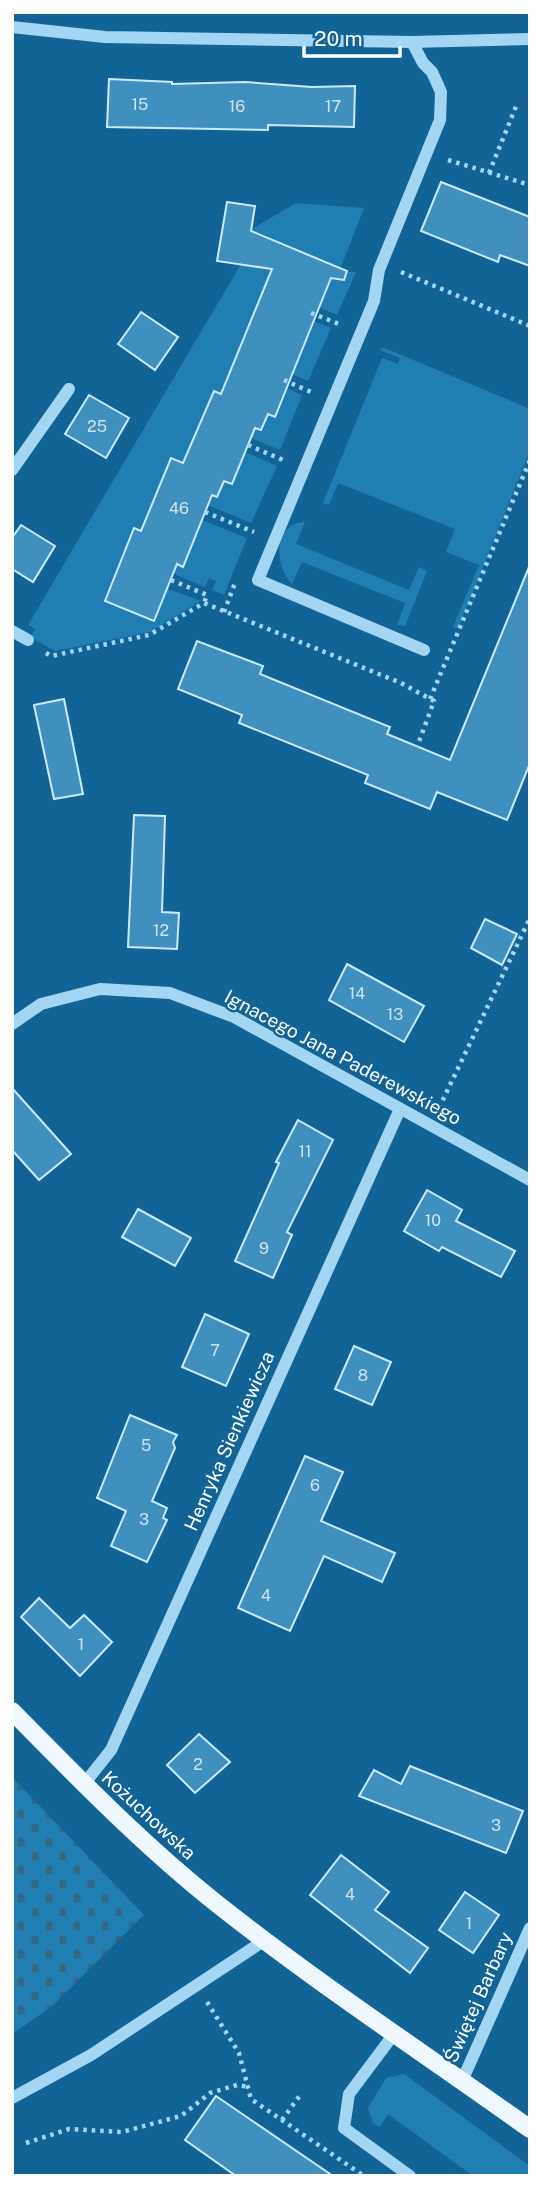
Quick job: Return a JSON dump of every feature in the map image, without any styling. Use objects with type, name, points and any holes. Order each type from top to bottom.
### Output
[{"type":"main road","name":"Kożuchowska","points":[[12,1711],[157,1853],[265,1940],[530,2129]]},
{"type":"street","points":[[12,27],[105,37],[412,42],[530,39]]},
{"type":"street","points":[[412,42],[423,63],[432,72],[441,92],[440,120],[381,263],[374,301],[258,580],[424,650]]},
{"type":"street","points":[[12,470],[69,389]]},
{"type":"street","points":[[12,631],[28,640]]},
{"type":"street","name":"Ignacego Jana Paderewskiego","points":[[12,1024],[41,1004],[100,989],[170,993],[234,1017],[530,1180]]},
{"type":"street","name":"Henryka Sienkiewicza","points":[[84,1784],[111,1750],[400,1109]]},
{"type":"street","name":"Świętej Barbary","points":[[462,2081],[530,1928]]},
{"type":"street","points":[[12,2098],[90,2055],[265,1940]]},
{"type":"street","points":[[394,2034],[349,2094],[344,2128],[410,2176]]},
{"type":"path","points":[[489,173],[517,104]]},
{"type":"path","points":[[428,151],[452,162],[530,185]]},
{"type":"path","points":[[381,263],[530,326]]},
{"type":"path","points":[[311,313],[340,324]]},
{"type":"path","points":[[284,380],[311,392]]},
{"type":"path","points":[[248,445],[283,460]]},
{"type":"path","points":[[430,699],[530,460]]},
{"type":"path","points":[[205,512],[255,532]]},
{"type":"path","points":[[28,640],[51,656],[149,635],[204,603],[207,595],[171,580]]},
{"type":"path","points":[[204,603],[401,683],[435,701],[417,747]]},
{"type":"path","points":[[439,1108],[530,918]]},
{"type":"path","points":[[196,1986],[239,2053],[251,2099],[364,2176]]},
{"type":"path","points":[[26,2143],[69,2129],[122,2132],[181,2116],[209,2093],[237,2085],[249,2087]]},
{"type":"path","points":[[282,2120],[301,2094]]},
{"type":"green space","points":[[296,203],[364,208],[339,272],[356,272],[337,315],[314,305],[321,289],[326,291],[333,275],[258,303],[239,348],[245,350],[221,394],[214,392],[183,463],[171,458],[141,531],[120,562],[105,600],[154,621],[168,589],[201,601],[150,632],[55,651],[30,637],[35,629],[28,625],[248,252],[252,229]]},
{"type":"green space","points":[[309,319],[331,328],[308,381],[287,372]]},
{"type":"green space","points":[[382,347],[530,409],[530,451],[458,628],[453,627],[479,565],[446,552],[455,529],[338,483],[329,505],[323,503],[382,358],[398,364],[400,358],[380,350]]},
{"type":"green space","points":[[281,386],[302,395],[280,450],[251,438],[255,427],[268,414]]},
{"type":"green space","points":[[245,452],[277,466],[251,523],[208,505],[212,495],[217,497],[224,481],[232,484]]},
{"type":"green space","points":[[202,520],[247,538],[224,595],[212,590],[216,581],[209,578],[205,587],[174,574],[177,565],[183,566]]},
{"type":"green space","points":[[305,522],[296,544],[409,590],[419,567],[427,571],[405,626],[397,625],[405,603],[302,562],[292,584],[282,567],[282,537],[294,524]]},
{"type":"green space","points":[[12,1777],[144,1915],[51,2007],[12,2034]]},
{"type":"green space","points":[[404,2074],[530,2166],[530,2176],[473,2176],[388,2114],[380,2127],[373,2123],[368,2108],[386,2078]]},
{"type":"building","points":[[109,79],[172,84],[245,82],[312,87],[355,86],[354,127],[268,125],[268,130],[107,127]]},
{"type":"building","points":[[441,182],[530,217],[530,266],[500,255],[498,262],[421,231]]},
{"type":"building","points":[[227,202],[255,206],[251,231],[347,271],[344,280],[331,278],[275,417],[268,414],[261,430],[255,428],[232,484],[224,481],[217,497],[212,495],[183,567],[177,564],[154,621],[105,601],[134,528],[141,531],[171,458],[183,463],[214,391],[221,394],[272,269],[217,261]]},
{"type":"building","points":[[141,312],[178,337],[155,370],[118,344]]},
{"type":"building","points":[[89,395],[129,418],[106,458],[65,434]]},
{"type":"building","points":[[21,525],[55,546],[33,582],[12,569],[12,538]]},
{"type":"building","points":[[529,567],[530,763],[507,820],[437,792],[430,809],[365,783],[368,775],[239,723],[242,715],[178,689],[197,641],[263,666],[260,674],[390,727],[387,734],[450,760]]},
{"type":"building","points":[[64,699],[83,794],[54,799],[34,705]]},
{"type":"building","points":[[134,815],[165,816],[162,912],[179,913],[177,949],[128,947]]},
{"type":"building","points":[[485,919],[517,934],[502,965],[471,948]]},
{"type":"building","points":[[347,964],[424,1006],[404,1042],[329,1000]]},
{"type":"building","points":[[12,1088],[71,1154],[39,1180],[12,1150]]},
{"type":"building","points":[[298,1120],[333,1140],[287,1232],[292,1235],[273,1278],[235,1261],[279,1163],[276,1162]]},
{"type":"building","points":[[427,1190],[462,1210],[456,1221],[515,1251],[501,1277],[442,1247],[439,1251],[404,1231]]},
{"type":"building","points":[[138,1209],[191,1238],[175,1266],[122,1237]]},
{"type":"building","points":[[205,1314],[249,1334],[226,1386],[182,1367]]},
{"type":"building","points":[[354,1346],[391,1362],[372,1405],[335,1389]]},
{"type":"building","points":[[130,1415],[177,1435],[173,1442],[175,1448],[152,1501],[167,1508],[163,1518],[167,1520],[147,1562],[111,1546],[126,1511],[97,1498]]},
{"type":"building","points":[[305,1456],[343,1472],[321,1521],[395,1553],[382,1582],[324,1556],[290,1631],[238,1608]]},
{"type":"building","points":[[39,1598],[70,1628],[84,1615],[112,1642],[80,1676],[21,1617]]},
{"type":"building","points":[[199,1734],[230,1762],[195,1793],[167,1765]]},
{"type":"building","points":[[410,1766],[523,1811],[506,1853],[359,1796],[374,1770],[401,1784]]},
{"type":"building","points":[[341,1855],[389,1892],[375,1910],[428,1948],[410,1973],[310,1895]]},
{"type":"building","points":[[465,1892],[499,1915],[473,1953],[439,1930]]},
{"type":"building","points":[[216,2096],[333,2176],[236,2176],[185,2140]]}]
